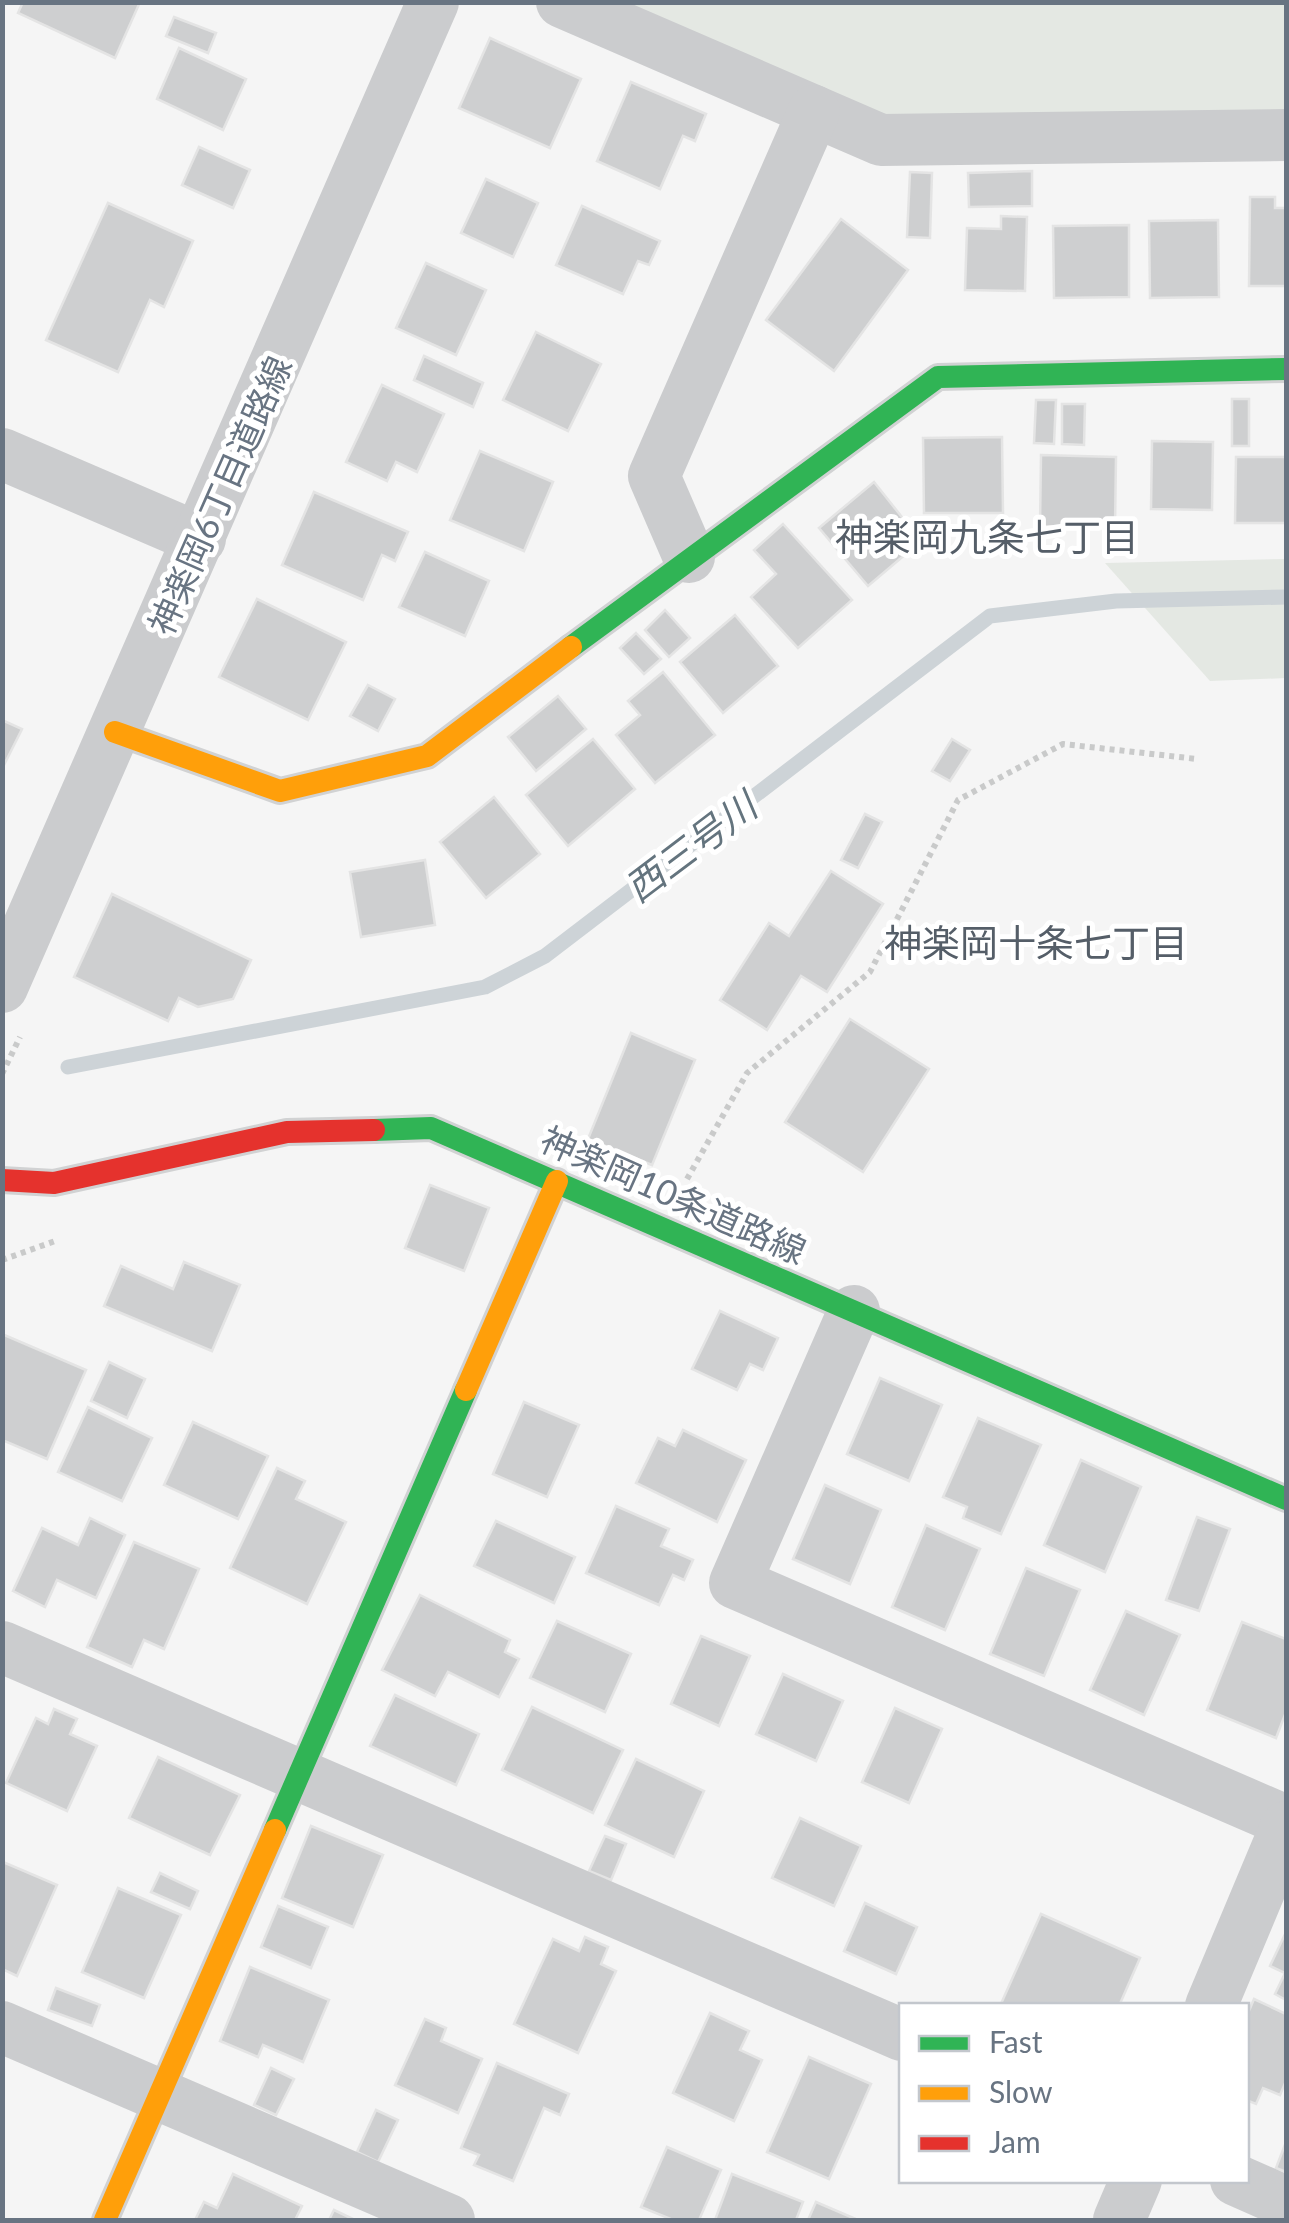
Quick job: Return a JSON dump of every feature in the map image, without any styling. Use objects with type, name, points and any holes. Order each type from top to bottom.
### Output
[{"type":"street","name":"神楽岡6丁目道路線","points":[[2,988],[19,907],[114,732],[434,2]]},
{"type":"street","points":[[562,2],[881,140],[1286,135]]},
{"type":"street","points":[[689,557],[654,476],[814,111]]},
{"type":"street","points":[[114,732],[280,791],[427,756],[689,557],[938,377],[1286,369]]},
{"type":"street","points":[[2,454],[200,539]]},
{"type":"street","name":"神楽岡10条道路線","points":[[2,1180],[54,1184],[288,1132],[432,1128],[1286,1499]]},
{"type":"street","points":[[105,2220],[296,1773],[557,1180]]},
{"type":"street","points":[[854,1311],[735,1583],[1286,1824],[1212,2003]]},
{"type":"street","points":[[2,1647],[899,2035]]},
{"type":"street","points":[[2,2027],[449,2220]]},
{"type":"street","points":[[1120,2220],[1135,2183]]},
{"type":"street","points":[[1243,2183],[1286,2202]]},
{"type":"path","points":[[659,1228],[747,1073],[870,972],[958,800],[1062,744],[1197,759]]},
{"type":"shaded area","points":[[562,3],[1286,3],[1286,135],[881,140]]},
{"type":"shaded area","points":[[1286,559],[1286,678],[1210,681],[1105,563]]},
{"type":"building","points":[[23,2],[140,2],[115,58],[18,13]]},
{"type":"building","points":[[174,17],[216,33],[208,53],[166,36]]},
{"type":"building","points":[[490,38],[581,79],[550,148],[459,108]]},
{"type":"building","points":[[179,48],[246,79],[223,130],[157,99]]},
{"type":"building","points":[[631,82],[706,114],[695,141],[683,136],[660,189],[597,161]]},
{"type":"building","points":[[199,147],[250,170],[233,208],[182,185]]},
{"type":"building","points":[[1032,171],[1032,206],[969,207],[968,173]]},
{"type":"building","points":[[910,172],[932,173],[930,238],[907,237]]},
{"type":"building","points":[[486,179],[538,203],[513,257],[461,233]]},
{"type":"building","points":[[1250,197],[1275,197],[1275,208],[1286,208],[1286,286],[1249,286]]},
{"type":"building","points":[[108,203],[193,241],[164,307],[150,300],[118,372],[46,340]]},
{"type":"building","points":[[582,206],[660,241],[649,265],[638,261],[623,294],[556,265]]},
{"type":"building","points":[[1001,216],[1027,217],[1025,291],[965,290],[967,228],[1001,229]]},
{"type":"building","points":[[841,219],[908,270],[834,371],[766,320]]},
{"type":"building","points":[[1218,220],[1219,297],[1150,298],[1149,221]]},
{"type":"building","points":[[1129,225],[1129,297],[1054,298],[1053,226]]},
{"type":"building","points":[[426,263],[486,290],[456,355],[396,328]]},
{"type":"building","points":[[536,332],[601,364],[568,431],[503,400]]},
{"type":"building","points":[[424,356],[483,383],[473,407],[414,380]]},
{"type":"building","points":[[382,385],[444,414],[417,472],[396,462],[387,481],[346,462]]},
{"type":"building","points":[[1232,399],[1249,399],[1249,446],[1232,446]]},
{"type":"building","points":[[1036,400],[1056,400],[1054,444],[1034,443]]},
{"type":"building","points":[[1062,404],[1085,404],[1084,445],[1062,444]]},
{"type":"building","points":[[1002,437],[1003,513],[924,513],[923,438]]},
{"type":"building","points":[[1152,441],[1213,442],[1212,510],[1151,509]]},
{"type":"building","points":[[480,451],[553,482],[524,551],[450,520]]},
{"type":"building","points":[[1041,455],[1116,457],[1115,527],[1040,526]]},
{"type":"building","points":[[1236,457],[1286,457],[1286,523],[1235,523]]},
{"type":"building","points":[[874,482],[909,526],[902,532],[914,547],[868,586],[819,528]]},
{"type":"building","points":[[314,492],[408,532],[395,561],[382,555],[363,600],[282,565]]},
{"type":"building","points":[[783,524],[852,600],[798,648],[751,597],[776,574],[754,550]]},
{"type":"building","points":[[425,552],[489,581],[465,636],[399,607]]},
{"type":"building","points":[[257,599],[346,642],[308,720],[219,677]]},
{"type":"building","points":[[665,610],[690,638],[669,657],[645,630]]},
{"type":"building","points":[[735,615],[778,666],[723,713],[680,662]]},
{"type":"building","points":[[636,633],[661,659],[644,674],[620,648]]},
{"type":"building","points":[[663,672],[715,735],[655,783],[616,735],[640,715],[628,701]]},
{"type":"building","points":[[368,685],[395,699],[378,731],[350,716]]},
{"type":"building","points":[[558,696],[586,729],[536,771],[508,737]]},
{"type":"building","points":[[2,720],[22,729],[2,769]]},
{"type":"building","points":[[593,739],[635,789],[568,846],[526,795]]},
{"type":"building","points":[[952,739],[970,750],[950,781],[932,771]]},
{"type":"building","points":[[494,797],[540,854],[486,898],[440,842]]},
{"type":"building","points":[[865,814],[882,822],[858,868],[841,860]]},
{"type":"building","points":[[425,860],[435,925],[361,937],[350,872]]},
{"type":"building","points":[[831,871],[883,904],[827,992],[801,976],[767,1030],[720,1000],[769,923],[789,936]]},
{"type":"building","points":[[112,894],[251,960],[233,999],[198,1007],[179,998],[168,1021],[74,977]]},
{"type":"building","points":[[850,1019],[929,1069],[863,1172],[785,1122]]},
{"type":"building","points":[[631,1033],[695,1060],[652,1165],[588,1139]]},
{"type":"building","points":[[430,1185],[489,1208],[464,1271],[405,1248]]},
{"type":"building","points":[[184,1262],[240,1285],[212,1351],[104,1306],[121,1266],[173,1289]]},
{"type":"building","points":[[720,1311],[778,1338],[763,1370],[750,1364],[737,1390],[692,1369]]},
{"type":"building","points":[[2,1334],[86,1370],[47,1459],[2,1440]]},
{"type":"building","points":[[109,1362],[145,1379],[127,1418],[91,1401]]},
{"type":"building","points":[[880,1378],[942,1405],[909,1481],[847,1454]]},
{"type":"building","points":[[524,1402],[579,1425],[547,1497],[493,1474]]},
{"type":"building","points":[[88,1407],[152,1438],[122,1501],[58,1472]]},
{"type":"building","points":[[978,1418],[1041,1445],[1001,1534],[963,1518],[967,1507],[943,1497]]},
{"type":"building","points":[[193,1422],[268,1456],[238,1519],[164,1485]]},
{"type":"building","points":[[683,1430],[746,1460],[717,1522],[636,1483],[658,1438],[675,1446]]},
{"type":"building","points":[[1081,1460],[1141,1487],[1105,1572],[1044,1545]]},
{"type":"building","points":[[277,1468],[305,1481],[296,1499],[346,1522],[307,1604],[230,1568]]},
{"type":"building","points":[[825,1485],[881,1510],[850,1584],[793,1559]]},
{"type":"building","points":[[616,1506],[669,1529],[661,1546],[693,1560],[684,1580],[673,1575],[659,1605],[586,1573]]},
{"type":"building","points":[[1197,1517],[1230,1529],[1199,1611],[1166,1600]]},
{"type":"building","points":[[90,1518],[125,1535],[96,1598],[57,1580],[45,1607],[13,1591],[42,1528],[78,1545]]},
{"type":"building","points":[[496,1521],[575,1557],[554,1603],[474,1566]]},
{"type":"building","points":[[926,1525],[980,1549],[945,1630],[892,1607]]},
{"type":"building","points":[[134,1542],[199,1569],[164,1649],[144,1640],[132,1667],[87,1647]]},
{"type":"building","points":[[1026,1568],[1080,1590],[1044,1676],[990,1654]]},
{"type":"building","points":[[420,1595],[510,1640],[505,1652],[519,1659],[499,1697],[448,1672],[435,1696],[382,1670]]},
{"type":"building","points":[[1126,1611],[1180,1635],[1144,1715],[1090,1690]]},
{"type":"building","points":[[557,1621],[631,1654],[605,1712],[530,1678]]},
{"type":"building","points":[[1242,1622],[1286,1639],[1286,1712],[1276,1738],[1207,1710]]},
{"type":"building","points":[[701,1636],[750,1656],[719,1726],[671,1704]]},
{"type":"building","points":[[783,1674],[843,1701],[816,1761],[756,1734]]},
{"type":"building","points":[[395,1695],[479,1734],[456,1785],[370,1746]]},
{"type":"building","points":[[532,1707],[623,1750],[593,1813],[502,1770]]},
{"type":"building","points":[[895,1708],[942,1729],[909,1803],[862,1782]]},
{"type":"building","points":[[54,1709],[77,1719],[70,1734],[97,1746],[67,1811],[6,1783],[36,1718],[48,1724]]},
{"type":"building","points":[[158,1757],[240,1795],[210,1855],[129,1818]]},
{"type":"building","points":[[636,1759],[704,1791],[674,1857],[605,1825]]},
{"type":"building","points":[[800,1818],[861,1846],[834,1906],[772,1878]]},
{"type":"building","points":[[311,1826],[383,1855],[353,1927],[282,1898]]},
{"type":"building","points":[[605,1836],[626,1844],[611,1880],[589,1871]]},
{"type":"building","points":[[3,1862],[57,1885],[17,1976],[2,1969]]},
{"type":"building","points":[[160,1873],[198,1891],[190,1909],[151,1892]]},
{"type":"building","points":[[118,1888],[181,1915],[144,1998],[82,1972]]},
{"type":"building","points":[[865,1903],[917,1927],[896,1974],[844,1951]]},
{"type":"building","points":[[278,1906],[328,1927],[311,1968],[261,1947]]},
{"type":"building","points":[[1041,1914],[1140,1958],[1120,2003],[1001,2003]]},
{"type":"building","points":[[1286,1932],[1286,2000],[1275,1994],[1285,1973],[1270,1966]]},
{"type":"building","points":[[585,1937],[608,1947],[601,1964],[616,1971],[578,2053],[514,2024],[553,1939],[579,1951]]},
{"type":"building","points":[[250,1967],[329,2000],[303,2062],[263,2045],[258,2057],[220,2041]]},
{"type":"building","points":[[56,1988],[100,2005],[92,2026],[48,2010]]},
{"type":"building","points":[[1254,1999],[1286,2014],[1286,2081],[1280,2095],[1263,2088],[1256,2104],[1249,2101],[1249,2011]]},
{"type":"building","points":[[710,2013],[749,2031],[740,2050],[762,2060],[734,2121],[673,2093]]},
{"type":"building","points":[[425,2019],[446,2028],[441,2041],[482,2059],[458,2113],[395,2085]]},
{"type":"building","points":[[809,2057],[871,2084],[829,2179],[767,2152]]},
{"type":"building","points":[[497,2063],[569,2094],[560,2115],[544,2108],[513,2181],[474,2165],[479,2155],[461,2148]]},
{"type":"building","points":[[271,2068],[294,2079],[276,2115],[254,2105]]},
{"type":"building","points":[[376,2110],[398,2120],[378,2162],[357,2152]]},
{"type":"building","points":[[1286,2142],[1286,2172],[1276,2168]]},
{"type":"building","points":[[667,2147],[721,2170],[699,2220],[673,2220],[641,2207]]},
{"type":"building","points":[[233,2174],[302,2206],[295,2220],[195,2220],[204,2202],[217,2208]]},
{"type":"building","points":[[732,2174],[803,2202],[796,2220],[715,2220]]},
{"type":"building","points":[[816,2202],[858,2220],[808,2220]]},
{"type":"building","points":[[334,2210],[355,2220],[329,2220]]},
{"type":"waterway","name":"西三号川","points":[[68,1067],[485,987],[545,956],[990,616],[1116,601],[1286,597]]},
{"type":"traffic: fast","points":[[571,647],[938,377],[1286,369]]},
{"type":"traffic: fast","points":[[374,1130],[431,1128],[1286,1499]]},
{"type":"traffic: fast","points":[[275,1830],[466,1390]]},
{"type":"traffic: slow","points":[[115,732],[280,791],[427,756],[571,647]]},
{"type":"traffic: slow","points":[[466,1390],[557,1181]]},
{"type":"traffic: slow","points":[[105,2220],[275,1830]]},
{"type":"traffic: jam","points":[[2,1180],[54,1183],[287,1132],[374,1130]]},
{"type":"district","name":"神楽岡九条七丁目","points":[[987,536]]},
{"type":"district","name":"神楽岡十条七丁目","points":[[1036,942]]}]
